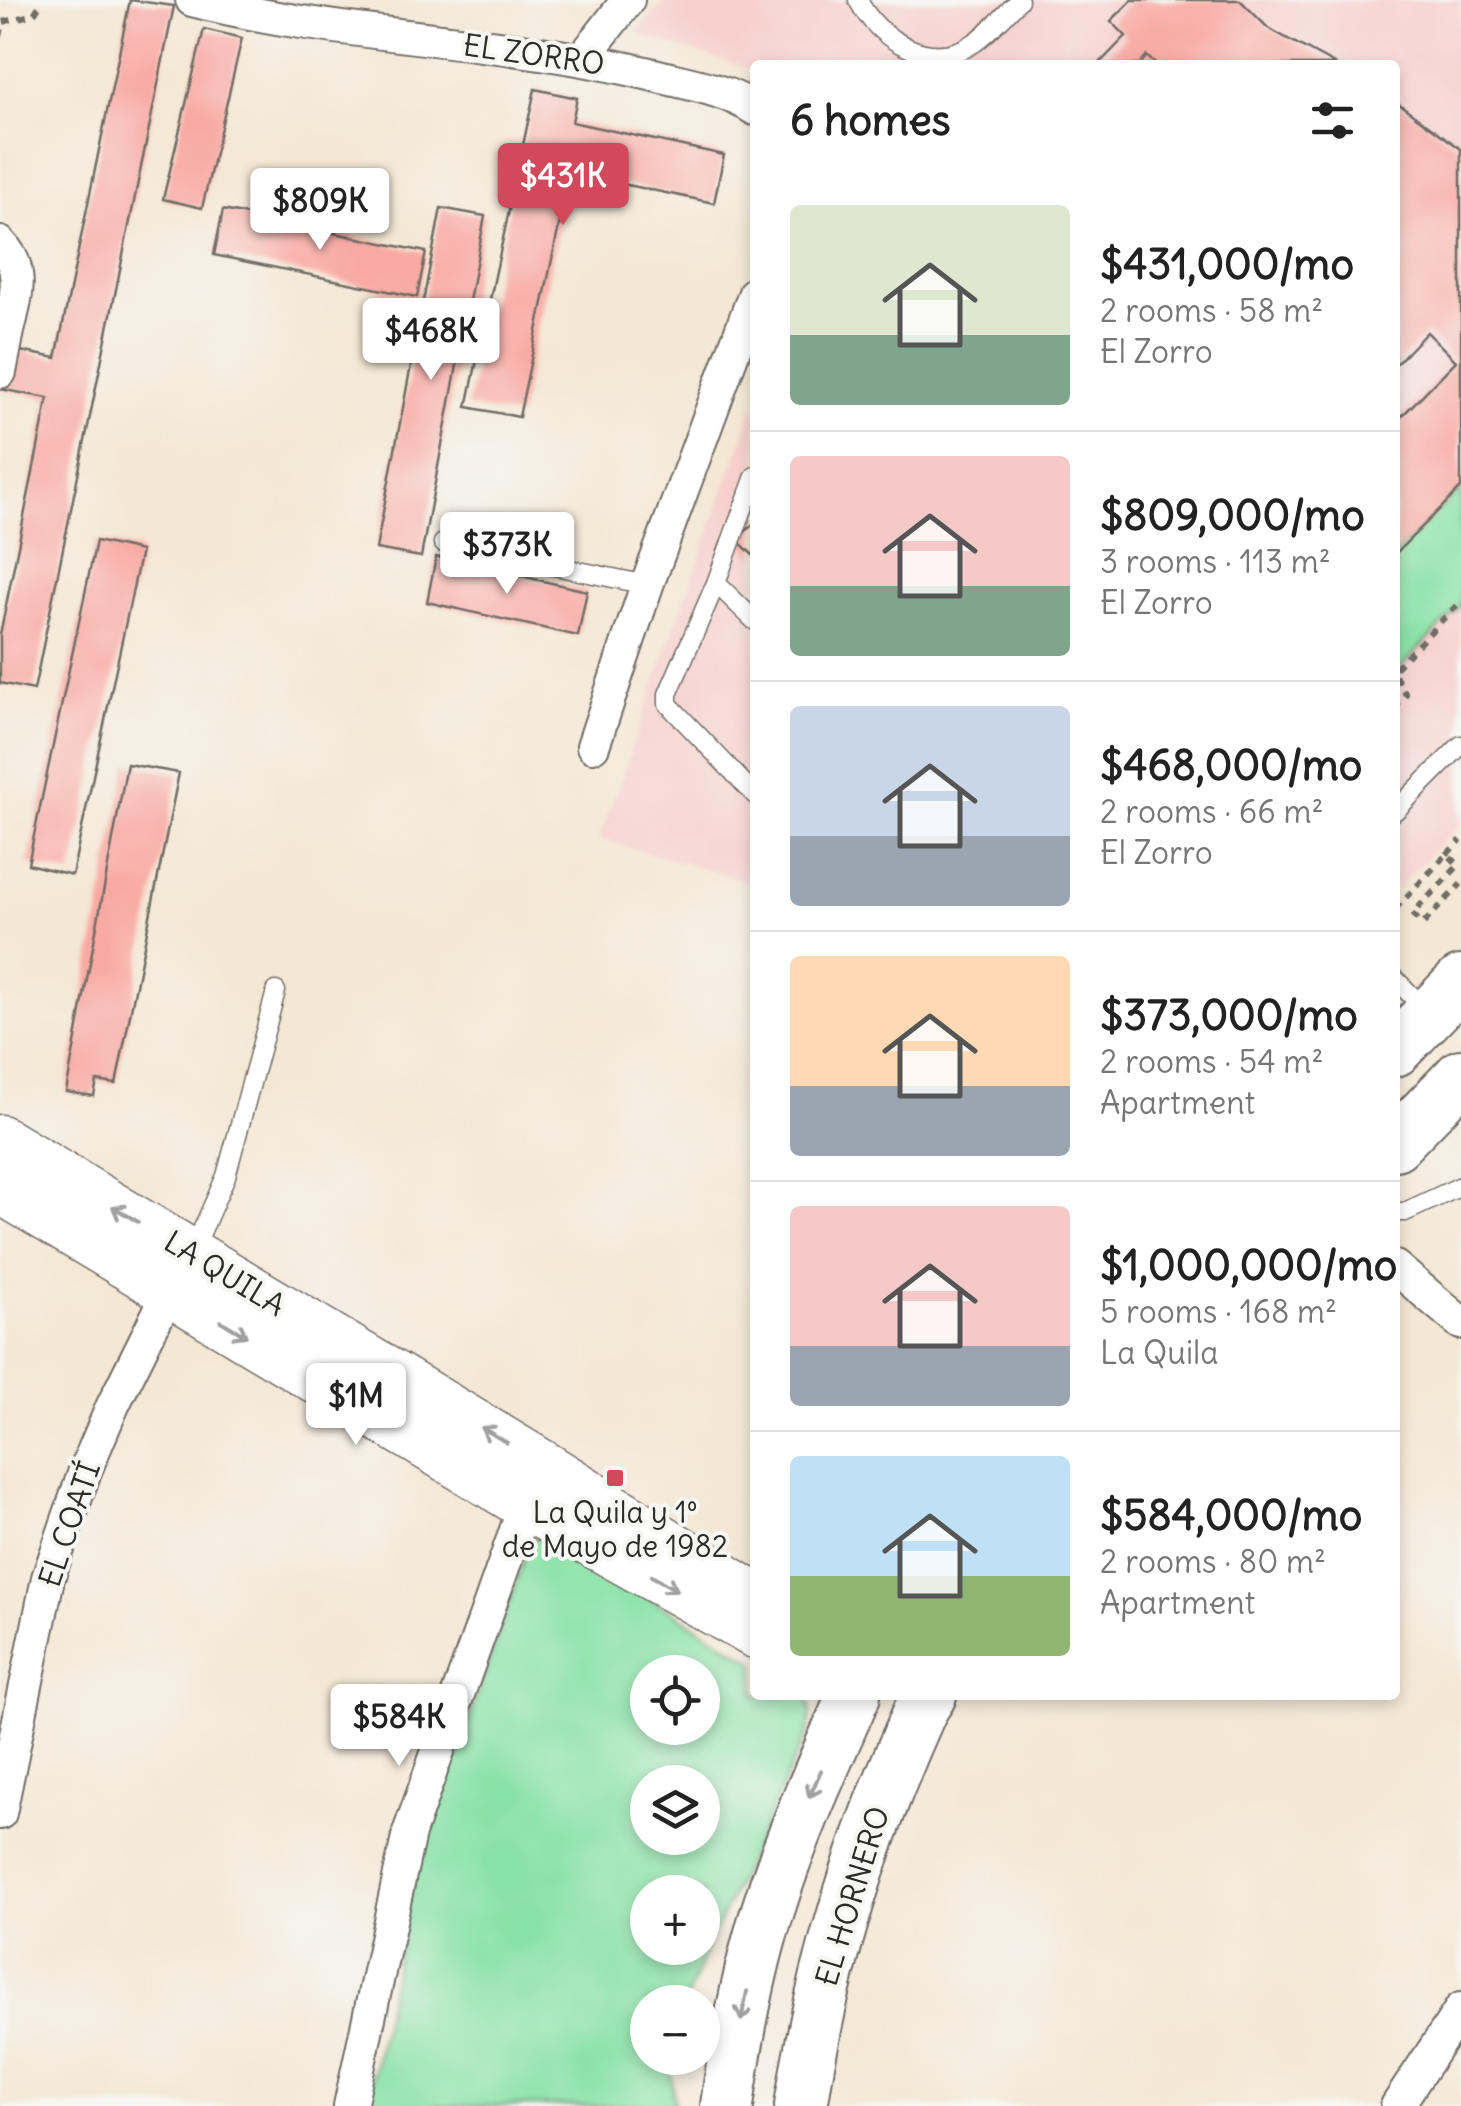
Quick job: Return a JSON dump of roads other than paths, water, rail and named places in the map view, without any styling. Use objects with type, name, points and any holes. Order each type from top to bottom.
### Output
[{"type":"main road","points":[[1400,1139],[1461,1076]]},
{"type":"main road","name":"LA QUILA","points":[[0,1139],[180,1271],[536,1486],[750,1631]]},
{"type":"main road","name":"LA QUILA","points":[[0,1189],[180,1271]]},
{"type":"main road","name":"LA QUILA","points":[[536,1486],[750,1594]]},
{"type":"main road","points":[[727,2106],[735,2048],[767,1911],[806,1802],[852,1700]]},
{"type":"main road","name":"EL HORNERO","points":[[800,2106],[838,1930],[916,1700]]},
{"type":"street","name":"EL ZORRO","points":[[192,0],[298,22],[584,58],[728,94],[750,107]]},
{"type":"street","points":[[584,58],[628,0]]},
{"type":"street","points":[[0,243],[12,255],[17,271],[4,326],[0,372]]},
{"type":"street","points":[[593,746],[647,585],[750,307]]},
{"type":"street","name":"EL COATÍ","points":[[0,1813],[48,1578],[92,1454],[180,1271]]},
{"type":"street","points":[[1400,1271],[1461,1323]]},
{"type":"street","points":[[350,2106],[409,1834],[536,1486]]},
{"type":"street","points":[[1396,2106],[1461,2008]]},
{"type":"lane","points":[[858,0],[868,20],[906,57],[946,53],[971,45],[1019,0]]},
{"type":"lane","points":[[750,490],[716,583],[668,694],[668,704],[750,790]]},
{"type":"lane","points":[[443,543],[647,585]]},
{"type":"lane","points":[[716,583],[750,617]]},
{"type":"lane","points":[[1400,806],[1461,744]]},
{"type":"lane","points":[[180,1271],[226,1176],[276,990]]},
{"type":"lane","points":[[1400,1212],[1461,1186]]},
{"type":"place","name":"La Quila y 1º de Mayo de 1982","points":[[615,1478]]}]
